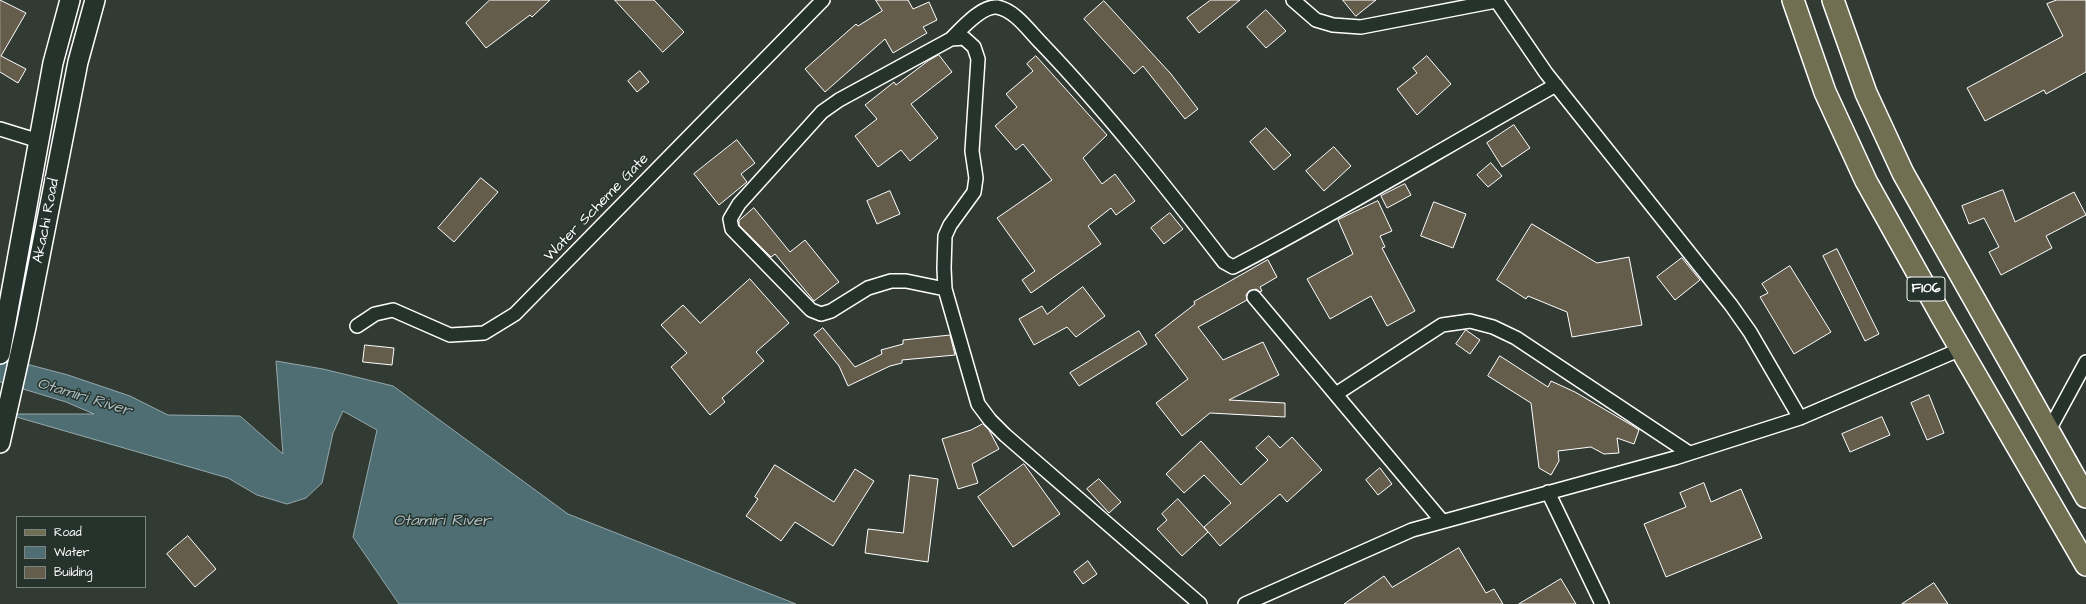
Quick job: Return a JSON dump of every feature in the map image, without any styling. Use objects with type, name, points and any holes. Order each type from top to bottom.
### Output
[{"type":"main road","name":"Akachi Road","points":[[0,354],[9,314],[53,63],[70,0]]},
{"type":"main road","name":"Akachi Road","points":[[0,443],[26,327],[78,62],[95,0]]},
{"type":"main road","name":"F106","points":[[1793,0],[1825,92],[1866,181],[2086,565]]},
{"type":"main road","name":"F106","points":[[1833,0],[1866,93],[1903,173],[2086,497]]},
{"type":"street","name":"Water Scheme Gate","points":[[357,326],[375,314],[393,310],[450,335],[484,333],[515,314],[822,0]]},
{"type":"street","points":[[1293,0],[1316,20],[1333,25],[1361,28],[1496,0],[1556,86],[1750,332],[1800,418]]},
{"type":"street","points":[[945,289],[906,281],[891,281],[868,288],[830,311],[821,314],[811,310],[732,230],[730,219],[739,204],[822,112],[839,100],[951,39],[971,19],[984,10],[996,7],[1006,11],[1016,18],[1086,93],[1164,185],[1224,262],[1233,267],[1332,214],[1458,140],[1556,86]]},
{"type":"street","points":[[951,39],[964,38],[974,47],[978,59],[972,150],[976,178],[974,192],[950,225],[945,236],[944,268],[945,289],[978,404],[990,420],[1019,448],[1200,604]]},
{"type":"street","points":[[0,129],[39,141]]},
{"type":"street","points":[[1254,297],[1442,521]]},
{"type":"street","points":[[1336,394],[1442,325],[1470,321],[1493,327],[1516,338],[1689,454]]},
{"type":"street","points":[[1245,604],[1412,530],[1689,454],[1800,418],[1961,349]]},
{"type":"street","points":[[2048,432],[2086,362]]},
{"type":"street","points":[[1548,492],[1602,604]]},
{"type":"water","name":"Otamiri River","points":[[0,357],[68,375],[130,396],[168,415],[240,416],[283,454],[276,361],[323,369],[393,386],[568,514],[796,604],[399,604],[353,537],[377,430],[343,411],[333,433],[322,483],[306,498],[287,504],[257,495],[228,478],[6,414],[94,414],[66,402],[0,382]]},
{"type":"building","points":[[0,0],[26,13],[1,56],[26,69],[18,83],[0,72]]},
{"type":"building","points":[[490,0],[550,0],[532,17],[530,15],[486,48],[466,23]]},
{"type":"building","points":[[615,0],[654,0],[684,32],[663,52]]},
{"type":"building","points":[[876,0],[908,0],[913,9],[929,2],[937,20],[923,27],[927,33],[893,53],[885,39],[825,92],[805,69],[856,24],[858,26],[882,11]]},
{"type":"building","points":[[1211,0],[1240,0],[1199,33],[1187,18]]},
{"type":"building","points":[[1343,0],[1376,0],[1356,16]]},
{"type":"building","points":[[2057,0],[2086,0],[2086,72],[2046,94],[2044,90],[1985,121],[1967,88],[2063,36],[2047,4]]},
{"type":"building","points":[[1104,1],[1171,74],[1198,109],[1185,119],[1143,66],[1134,74],[1084,19]]},
{"type":"building","points":[[1266,10],[1286,31],[1266,48],[1247,27]]},
{"type":"building","points":[[939,55],[952,72],[911,104],[938,138],[910,161],[901,150],[878,167],[855,136],[877,119],[865,105],[894,82],[896,85],[928,61]]},
{"type":"building","points":[[1036,56],[1107,135],[1083,158],[1102,184],[1115,174],[1135,201],[1116,215],[1111,208],[1088,226],[1101,244],[1031,293],[1022,280],[1035,271],[997,218],[1052,180],[1023,144],[1016,150],[995,126],[1017,107],[1006,94],[1033,71],[1027,64]]},
{"type":"building","points":[[1427,56],[1451,84],[1417,115],[1397,89],[1417,73],[1413,68]]},
{"type":"building","points":[[640,71],[649,82],[637,92],[628,81]]},
{"type":"building","points":[[1514,125],[1530,148],[1502,167],[1487,143]]},
{"type":"building","points":[[1266,128],[1291,155],[1274,170],[1250,142]]},
{"type":"building","points":[[737,140],[755,163],[741,174],[747,182],[719,205],[694,174]]},
{"type":"building","points":[[1334,147],[1351,166],[1324,191],[1306,171]]},
{"type":"building","points":[[1491,163],[1502,176],[1488,187],[1477,175]]},
{"type":"building","points":[[481,178],[498,192],[454,242],[438,228]]},
{"type":"building","points":[[1405,184],[1411,195],[1387,208],[1381,196]]},
{"type":"building","points":[[2003,190],[2015,222],[2074,192],[2086,215],[2046,236],[2052,248],[2001,275],[1989,252],[1999,247],[1984,218],[1969,224],[1962,206]]},
{"type":"building","points":[[890,191],[900,214],[877,224],[867,201]]},
{"type":"building","points":[[1378,201],[1392,231],[1380,236],[1385,247],[1382,248],[1415,311],[1387,326],[1371,296],[1330,319],[1307,279],[1353,254],[1338,220]]},
{"type":"building","points":[[1434,202],[1466,214],[1453,248],[1421,236]]},
{"type":"building","points":[[754,208],[790,252],[805,240],[839,282],[814,301],[775,254],[771,257],[739,225],[739,221]]},
{"type":"building","points":[[1170,213],[1183,229],[1164,244],[1151,228]]},
{"type":"building","points":[[1532,224],[1597,263],[1629,257],[1642,325],[1572,337],[1567,312],[1528,296],[1526,299],[1497,280]]},
{"type":"building","points":[[1837,249],[1879,334],[1865,341],[1823,256]]},
{"type":"building","points":[[1682,258],[1700,280],[1675,300],[1657,277]]},
{"type":"building","points":[[1268,260],[1277,277],[1260,287],[1262,291],[1260,292],[1256,289],[1249,291],[1246,295],[1247,300],[1198,327],[1223,360],[1263,342],[1279,375],[1229,400],[1285,403],[1285,417],[1210,413],[1182,436],[1156,403],[1188,379],[1155,335],[1195,304],[1194,302]]},
{"type":"building","points":[[1790,266],[1831,332],[1794,354],[1760,297],[1768,293],[1762,284]]},
{"type":"building","points":[[750,279],[789,323],[756,352],[764,361],[722,398],[725,402],[710,415],[671,367],[687,353],[661,325],[683,305],[700,323]]},
{"type":"building","points":[[1083,287],[1105,316],[1076,337],[1067,327],[1034,345],[1019,319],[1042,306],[1047,314]]},
{"type":"building","points":[[823,328],[855,367],[882,354],[881,350],[903,344],[903,340],[950,335],[955,355],[902,360],[902,363],[890,366],[848,386],[839,366],[814,335]]},
{"type":"building","points":[[1466,330],[1480,340],[1470,354],[1456,344]]},
{"type":"building","points":[[1139,331],[1147,344],[1079,386],[1070,373]]},
{"type":"building","points":[[365,345],[394,348],[392,365],[363,362]]},
{"type":"building","points":[[1500,356],[1548,387],[1551,381],[1575,392],[1633,426],[1639,430],[1634,444],[1617,438],[1619,453],[1604,454],[1591,447],[1558,451],[1559,461],[1551,475],[1539,468],[1531,403],[1488,376]]},
{"type":"building","points":[[1929,395],[1944,433],[1927,440],[1911,403]]},
{"type":"building","points":[[1882,417],[1890,435],[1850,452],[1842,434]]},
{"type":"building","points":[[983,424],[989,430],[999,449],[972,464],[978,483],[958,489],[942,439],[971,430]]},
{"type":"building","points":[[1269,436],[1280,448],[1292,437],[1322,470],[1287,502],[1280,494],[1220,546],[1204,527],[1231,503],[1204,475],[1184,493],[1166,474],[1201,441],[1241,485],[1268,460],[1256,448]]},
{"type":"building","points":[[1024,464],[1060,514],[1013,547],[978,497]]},
{"type":"building","points":[[775,465],[834,502],[855,469],[874,481],[833,546],[795,522],[781,541],[746,516],[758,499],[755,497]]},
{"type":"building","points":[[1380,468],[1392,484],[1378,495],[1366,480]]},
{"type":"building","points":[[910,475],[938,479],[928,562],[865,553],[868,529],[903,533]]},
{"type":"building","points":[[1099,479],[1121,502],[1109,513],[1087,489]]},
{"type":"building","points":[[1704,483],[1711,502],[1741,489],[1762,538],[1666,577],[1644,524],[1686,507],[1680,493]]},
{"type":"building","points":[[1178,499],[1208,532],[1182,556],[1157,529],[1167,520],[1162,514]]},
{"type":"building","points":[[188,536],[216,569],[195,587],[167,554]]},
{"type":"building","points":[[1459,548],[1486,593],[1494,589],[1503,604],[1344,604],[1384,576],[1392,587]]},
{"type":"building","points":[[1088,561],[1097,574],[1083,584],[1074,572]]},
{"type":"building","points":[[1561,579],[1576,604],[1519,604]]},
{"type":"building","points":[[1934,583],[1948,604],[1902,604]]}]
